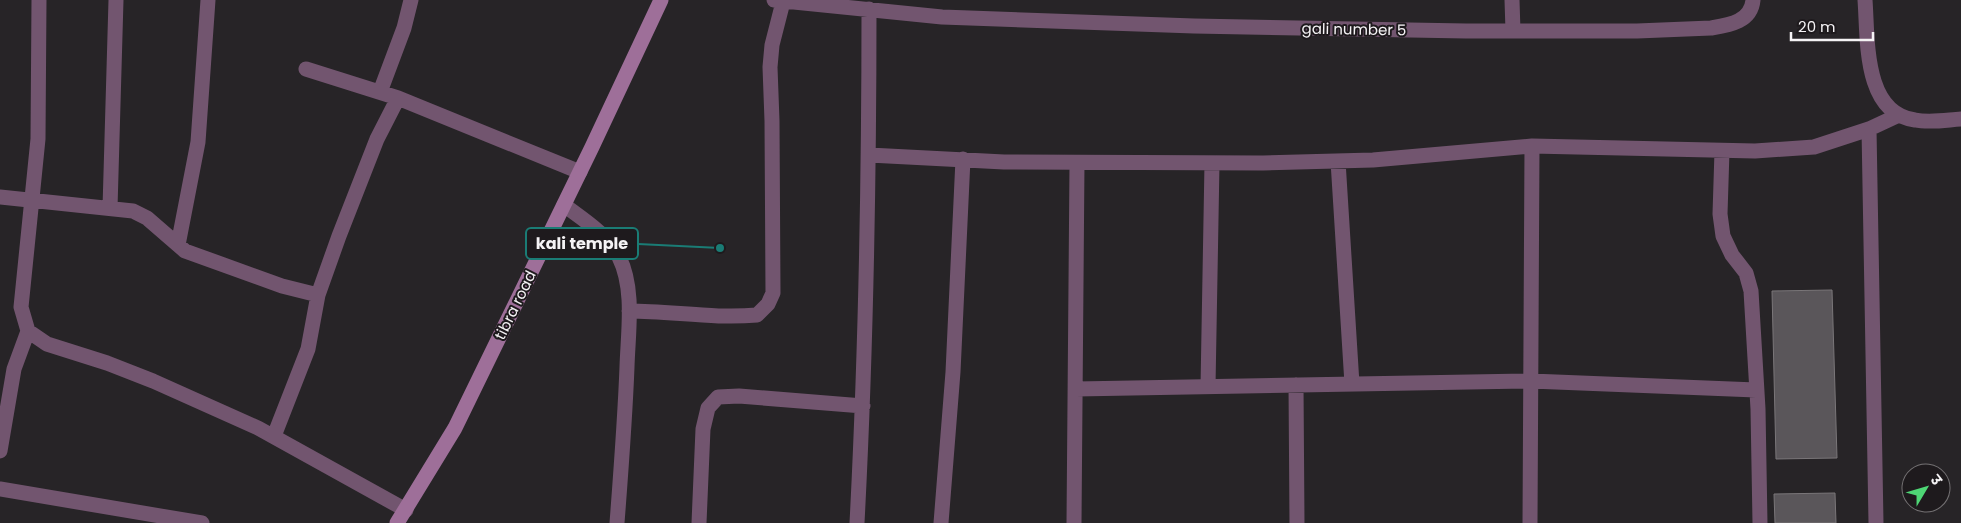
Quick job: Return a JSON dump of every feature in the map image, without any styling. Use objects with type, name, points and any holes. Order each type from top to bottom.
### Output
[{"type":"street","points":[[0,451],[14,369],[28,331],[22,307],[38,139],[39,0]]},
{"type":"street","points":[[110,208],[116,0]]},
{"type":"street","points":[[178,246],[198,142],[208,0]]},
{"type":"street","points":[[380,92],[404,28],[411,0]]},
{"type":"street","name":"tibra road","points":[[396,523],[406,510],[455,428],[580,172],[661,0]]},
{"type":"street","points":[[1512,0],[1513,31]]},
{"type":"street","name":"gali number 5","points":[[778,1],[942,16],[1194,26],[1513,31],[1711,28],[1730,24],[1744,18],[1752,7],[1753,0]]},
{"type":"street","points":[[1865,0],[1872,75],[1885,104],[1899,115],[1914,120],[1961,119]]},
{"type":"street","points":[[629,311],[665,311],[729,318],[757,315],[768,304],[773,293],[770,67],[778,1]]},
{"type":"street","points":[[857,523],[863,406],[869,155],[869,9]]},
{"type":"street","points":[[306,69],[398,98],[580,172]]},
{"type":"street","points":[[274,436],[308,349],[318,295],[376,139],[398,98]]},
{"type":"street","points":[[869,155],[1077,163],[1212,163],[1338,162],[1532,146],[1722,151],[1814,147],[1869,130],[1899,115]]},
{"type":"street","points":[[1869,130],[1876,523]]},
{"type":"street","points":[[1530,523],[1532,146]]},
{"type":"street","points":[[1722,151],[1721,221],[1723,236],[1732,255],[1746,273],[1751,291],[1760,523]]},
{"type":"street","points":[[942,523],[953,372],[963,159]]},
{"type":"street","points":[[1338,162],[1352,384]]},
{"type":"street","points":[[1074,523],[1077,163]]},
{"type":"street","points":[[1208,387],[1212,163]]},
{"type":"street","points":[[0,198],[133,211],[147,218],[185,251],[282,286],[318,295]]},
{"type":"street","points":[[564,205],[605,236],[619,258],[626,280],[629,311],[624,443],[617,523]]},
{"type":"street","points":[[28,331],[47,344],[107,363],[154,381],[274,436],[406,510]]},
{"type":"street","points":[[1076,390],[1531,381],[1756,390]]},
{"type":"street","points":[[1296,385],[1297,523]]},
{"type":"street","points":[[699,523],[703,429],[708,408],[718,397],[739,396],[863,406]]},
{"type":"street","points":[[0,489],[202,523]]},
{"type":"building","points":[[1832,290],[1837,458],[1776,459],[1772,291]]},
{"type":"building","points":[[1835,493],[1836,523],[1775,523],[1774,494]]},
{"type":"place","name":"kali temple","points":[[720,248]]}]
